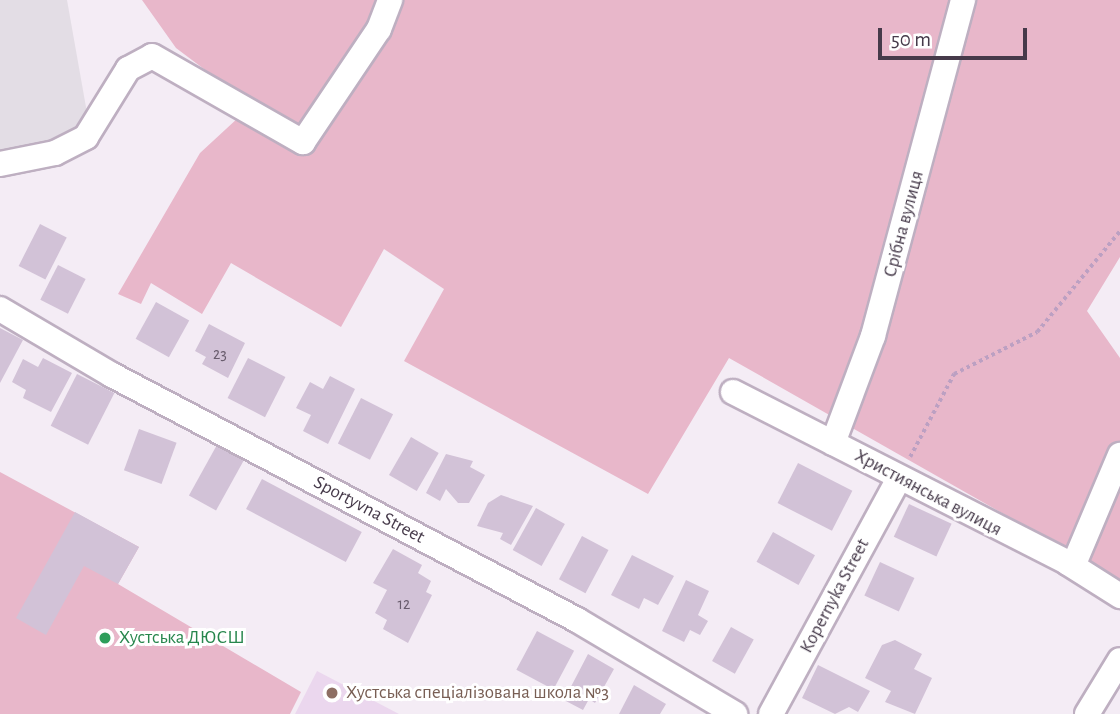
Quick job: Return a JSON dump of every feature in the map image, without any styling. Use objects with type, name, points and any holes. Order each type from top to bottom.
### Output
[{"type":"street","points":[[0,164],[55,153],[86,137],[128,69],[152,56],[303,142],[379,29],[390,0]]},
{"type":"street","name":"Срібна вулиця","points":[[833,443],[873,336],[963,0]]},
{"type":"street","name":"Sportyvna Street","points":[[0,309],[112,375],[577,620],[736,714]]},
{"type":"street","name":"Християнська вулиця","points":[[733,392],[1068,563],[1120,596]]},
{"type":"street","points":[[1068,563],[1076,559],[1120,455]]},
{"type":"street","name":"Kopernyka Street","points":[[771,714],[899,478]]},
{"type":"street","points":[[1087,714],[1120,660]]},
{"type":"path","points":[[899,478],[954,374],[1037,332],[1120,231]]},
{"type":"shaded area","points":[[0,0],[67,0],[92,141],[0,157]]},
{"type":"shaded area","points":[[142,0],[1120,0],[1120,257],[1087,311],[1120,358],[1120,580],[729,358],[648,494],[404,361],[444,289],[384,249],[341,327],[231,263],[202,314],[151,283],[141,304],[118,294],[200,153],[252,105],[176,48]]},
{"type":"shaded area","name":"Хустська ДЮСШ","points":[[0,472],[139,547],[118,584],[301,692],[290,714],[0,714]]},
{"type":"shaded area","name":"Хустська спеціалізована школа №3","points":[[317,671],[399,714],[295,714]]},
{"type":"building","points":[[40,224],[67,238],[45,279],[19,266]]},
{"type":"building","points":[[58,265],[86,279],[68,314],[40,300]]},
{"type":"building","points":[[156,302],[189,320],[169,357],[136,339]]},
{"type":"building","points":[[209,324],[245,343],[228,378],[202,364],[206,357],[195,351]]},
{"type":"building","points":[[0,328],[23,340],[0,383]]},
{"type":"building","points":[[43,358],[72,373],[51,412],[23,398],[26,390],[12,382],[23,359],[38,367]]},
{"type":"building","points":[[248,358],[285,377],[265,417],[228,398]]},
{"type":"building","points":[[77,374],[114,393],[88,445],[51,426]]},
{"type":"building","points":[[330,376],[355,389],[328,444],[303,431],[311,415],[296,408],[310,382],[323,389]]},
{"type":"building","points":[[361,398],[393,414],[370,460],[338,443]]},
{"type":"building","points":[[139,429],[177,443],[162,484],[124,470]]},
{"type":"building","points":[[411,437],[439,453],[417,491],[389,475]]},
{"type":"building","points":[[218,443],[245,458],[216,511],[189,495]]},
{"type":"building","points":[[446,454],[473,461],[470,467],[485,475],[469,503],[458,503],[446,489],[440,501],[426,493]]},
{"type":"building","points":[[798,463],[852,491],[832,531],[778,503]]},
{"type":"building","points":[[262,479],[362,532],[346,562],[246,509]]},
{"type":"building","points":[[501,495],[533,506],[511,545],[500,539],[503,533],[477,526],[488,503]]},
{"type":"building","points":[[909,504],[952,524],[936,556],[894,537]]},
{"type":"building","points":[[536,508],[565,524],[542,566],[513,550]]},
{"type":"building","points":[[75,512],[139,547],[118,584],[84,566],[46,635],[16,618]]},
{"type":"building","points":[[773,532],[815,555],[798,585],[757,562]]},
{"type":"building","points":[[582,536],[608,550],[585,593],[559,579]]},
{"type":"building","points":[[393,549],[422,565],[418,573],[431,581],[426,592],[432,595],[408,643],[383,629],[387,620],[375,613],[387,590],[373,583]]},
{"type":"building","points":[[632,555],[674,576],[658,605],[644,598],[639,609],[611,595]]},
{"type":"building","points":[[880,562],[914,578],[899,612],[864,596]]},
{"type":"building","points":[[686,580],[709,591],[698,615],[708,621],[700,635],[690,630],[684,642],[662,631]]},
{"type":"building","points":[[731,627],[754,640],[735,674],[712,661]]},
{"type":"building","points":[[537,631],[574,651],[553,690],[516,670]]},
{"type":"building","points":[[895,640],[922,654],[914,669],[932,678],[915,714],[885,702],[891,691],[865,678],[882,645]]},
{"type":"building","points":[[588,654],[614,669],[595,703],[589,699],[583,710],[564,700]]},
{"type":"building","points":[[818,665],[870,691],[858,712],[849,707],[835,714],[802,698]]},
{"type":"building","points":[[634,685],[666,704],[660,714],[619,714]]},
{"type":"place","name":"Хустська ДЮСШ","points":[[105,638]]},
{"type":"place","name":"Хустська спеціалізована школа №3","points":[[332,693]]}]
